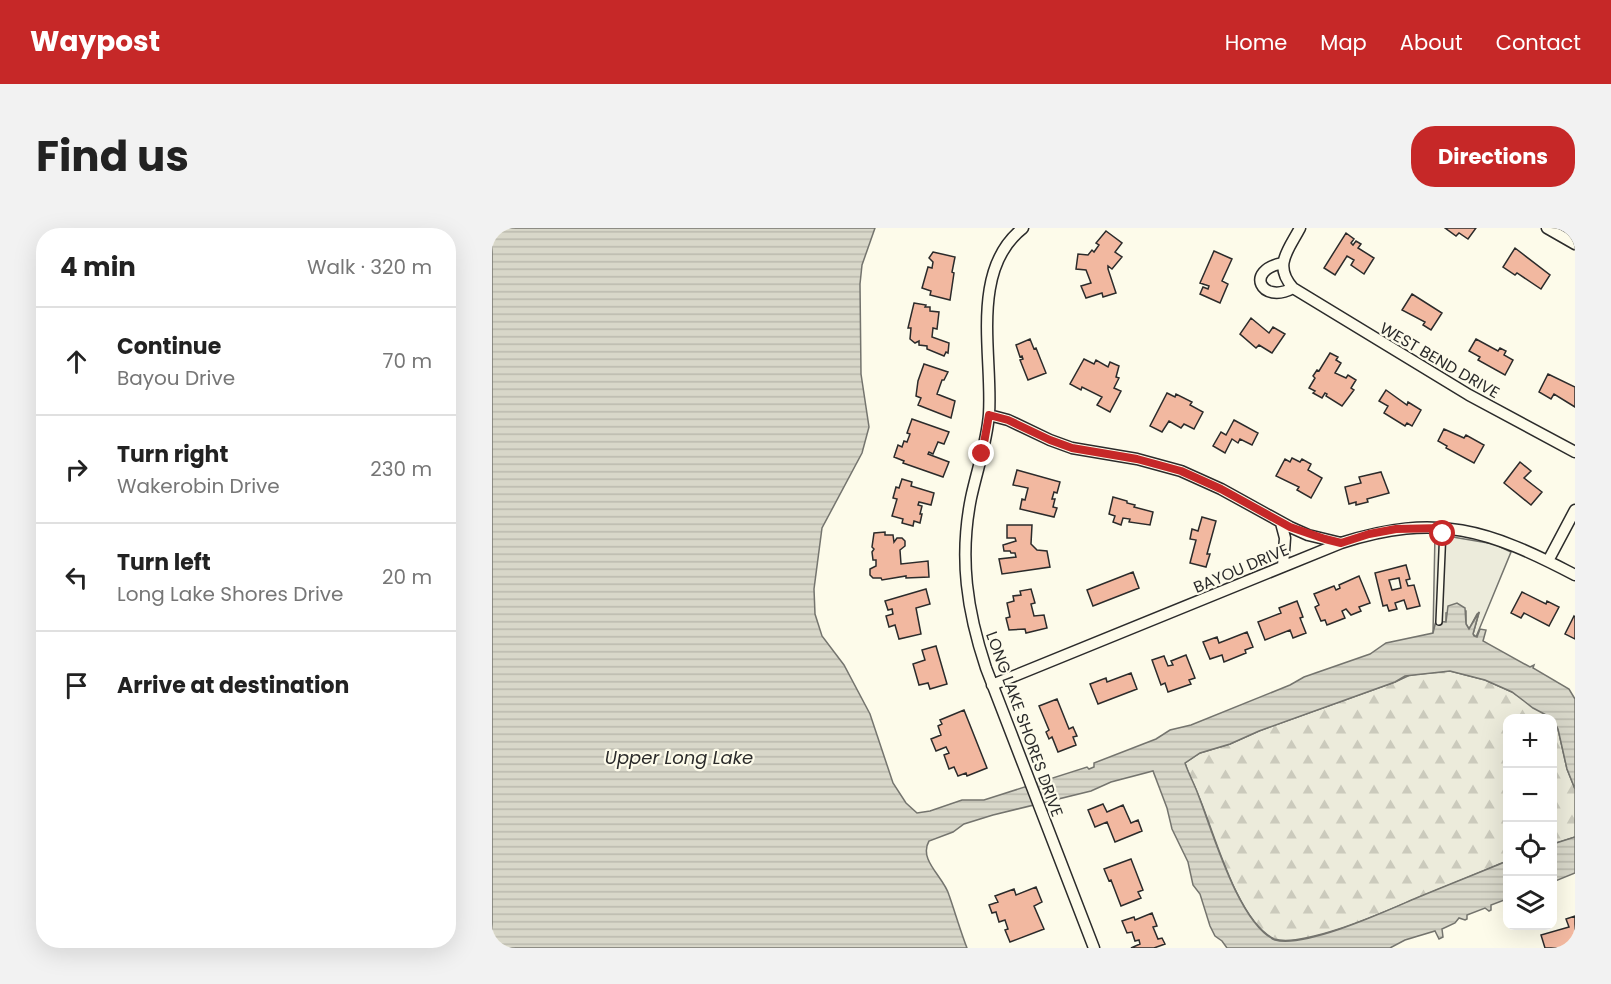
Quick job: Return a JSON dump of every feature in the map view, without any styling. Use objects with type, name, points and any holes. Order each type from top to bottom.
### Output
[{"type":"street","name":"LONG LAKE SHORES DRIVE","points":[[1023,228],[1009,242],[1001,256],[991,288],[986,327],[989,415],[967,522],[964,562],[967,598],[992,686],[1094,948]]},
{"type":"street","points":[[1282,263],[1272,265],[1263,270],[1261,274],[1262,285],[1265,289],[1277,294],[1293,288],[1282,272],[1282,263],[1300,228]]},
{"type":"street","points":[[1547,228],[1575,244]]},
{"type":"street","name":"WEST BEND DRIVE","points":[[1293,288],[1451,384],[1575,452]]},
{"type":"street","points":[[989,415],[1008,420],[1072,448],[1137,459],[1181,471],[1221,489],[1281,523],[1308,535],[1341,543]]},
{"type":"street","points":[[1548,561],[1575,510]]},
{"type":"street","points":[[1281,523],[1285,538],[1283,566]]},
{"type":"street","name":"BAYOU DRIVE","points":[[992,686],[1283,566],[1369,534],[1396,529],[1443,528],[1464,531],[1512,544],[1575,575]]},
{"type":"lane","points":[[1439,621],[1443,528]]},
{"type":"green space","points":[[1435,534],[1494,544],[1511,552],[1476,637],[1473,634],[1479,613],[1469,629],[1466,624],[1466,611],[1446,613],[1446,622],[1436,622],[1433,633]]},
{"type":"green space","points":[[1450,671],[1485,680],[1512,692],[1545,714],[1503,714],[1503,863],[1324,934],[1287,940],[1274,939],[1260,929],[1237,894],[1185,763],[1200,753],[1230,744],[1410,675]]},
{"type":"green space","points":[[1557,727],[1567,769],[1575,789],[1575,837],[1557,843]]},
{"type":"water","name":"Upper Long Lake","points":[[492,228],[875,228],[862,265],[860,284],[861,374],[869,427],[862,453],[822,528],[814,589],[815,614],[822,636],[844,665],[870,714],[893,783],[906,803],[917,813],[962,800],[984,800],[1087,767],[1089,769],[1094,767],[1094,763],[1156,739],[1170,730],[1191,725],[1290,685],[1304,677],[1370,654],[1386,643],[1433,633],[1436,621],[1446,622],[1448,606],[1457,603],[1465,608],[1466,624],[1469,629],[1479,612],[1474,636],[1477,637],[1480,629],[1486,630],[1483,641],[1530,667],[1534,665],[1533,668],[1569,689],[1575,699],[1575,789],[1567,769],[1557,727],[1557,714],[1544,714],[1512,692],[1485,680],[1450,671],[1405,676],[1395,682],[1259,731],[1230,744],[1200,753],[1185,763],[1239,897],[1262,931],[1275,940],[1306,939],[1325,934],[1365,920],[1503,863],[1503,900],[1491,905],[1489,911],[1485,908],[1467,915],[1465,920],[1459,918],[1455,923],[1442,929],[1443,937],[1439,939],[1435,931],[1405,940],[1390,948],[1227,948],[1215,936],[1210,926],[1200,894],[1193,885],[1188,862],[1172,829],[1153,771],[1111,782],[1091,791],[964,824],[953,832],[929,841],[926,848],[929,862],[946,888],[967,948],[492,948]]},
{"type":"water","points":[[1575,837],[1575,873],[1557,880],[1557,876],[1557,843]]},
{"type":"building","points":[[1445,228],[1476,228],[1468,239],[1459,233],[1456,236]]},
{"type":"building","points":[[1106,231],[1122,243],[1115,252],[1122,257],[1112,269],[1108,266],[1116,293],[1103,297],[1102,293],[1086,298],[1081,286],[1091,283],[1086,270],[1076,269],[1078,254],[1088,255],[1092,250],[1094,252],[1099,245],[1096,243]]},
{"type":"building","points":[[1346,233],[1354,239],[1351,243],[1353,245],[1356,241],[1361,244],[1358,248],[1374,258],[1364,274],[1351,265],[1354,260],[1347,256],[1335,275],[1324,268]]},
{"type":"building","points":[[1515,248],[1550,275],[1541,289],[1517,273],[1515,275],[1503,267]]},
{"type":"building","points":[[1214,251],[1232,259],[1222,281],[1228,284],[1220,303],[1200,294],[1203,287],[1208,289],[1209,286],[1200,283]]},
{"type":"building","points":[[933,252],[955,257],[950,300],[930,295],[931,291],[922,288],[928,267],[932,268],[933,262],[929,258]]},
{"type":"building","points":[[1412,294],[1442,313],[1431,330],[1423,325],[1425,322],[1402,310]]},
{"type":"building","points":[[914,303],[926,305],[925,307],[930,307],[930,311],[939,312],[937,329],[933,328],[932,337],[949,343],[948,353],[946,352],[944,356],[927,349],[927,346],[919,345],[919,341],[915,343],[910,339],[911,328],[908,328]]},
{"type":"building","points":[[1251,318],[1269,333],[1273,327],[1285,334],[1272,353],[1259,345],[1256,348],[1240,334]]},
{"type":"building","points":[[1030,339],[1046,373],[1028,380],[1020,360],[1023,359],[1022,356],[1020,357],[1016,345]]},
{"type":"building","points":[[1476,339],[1498,351],[1500,348],[1506,351],[1504,355],[1513,360],[1505,375],[1478,360],[1480,357],[1469,351]]},
{"type":"building","points":[[1330,353],[1338,357],[1336,360],[1341,363],[1335,373],[1346,378],[1348,375],[1356,380],[1351,388],[1354,390],[1342,406],[1326,396],[1327,394],[1325,393],[1322,398],[1309,388],[1315,378],[1313,376],[1317,370],[1319,371]]},
{"type":"building","points":[[1084,359],[1094,364],[1096,360],[1108,367],[1110,362],[1119,366],[1116,377],[1119,378],[1114,388],[1121,391],[1110,412],[1097,405],[1102,397],[1070,384]]},
{"type":"building","points":[[924,364],[948,372],[937,394],[955,401],[951,418],[918,405],[921,398],[916,396],[918,381]]},
{"type":"building","points":[[1548,374],[1575,387],[1575,407],[1554,394],[1551,399],[1539,392]]},
{"type":"building","points":[[1386,390],[1407,405],[1408,402],[1421,410],[1412,426],[1407,423],[1405,426],[1384,413],[1388,406],[1379,401]]},
{"type":"building","points":[[1167,393],[1175,397],[1176,394],[1192,402],[1190,405],[1203,412],[1194,429],[1184,424],[1181,428],[1169,421],[1162,432],[1150,426]]},
{"type":"building","points":[[912,419],[949,432],[944,444],[938,442],[933,454],[929,452],[928,454],[949,462],[943,477],[903,463],[904,461],[894,457],[898,445],[902,447],[904,441],[907,442],[910,434],[907,433]]},
{"type":"building","points":[[1234,420],[1258,433],[1252,445],[1240,439],[1238,443],[1232,439],[1225,453],[1213,446],[1221,432],[1226,435]]},
{"type":"building","points":[[1444,429],[1464,438],[1466,435],[1484,445],[1474,463],[1446,448],[1447,446],[1438,441]]},
{"type":"building","points":[[1292,458],[1300,462],[1302,459],[1311,464],[1308,470],[1322,478],[1311,498],[1297,490],[1299,487],[1276,476],[1285,459],[1290,462]]},
{"type":"building","points":[[1520,462],[1531,471],[1524,478],[1542,492],[1531,505],[1504,483]]},
{"type":"building","points":[[1017,470],[1060,482],[1057,493],[1054,492],[1052,499],[1055,499],[1053,507],[1057,508],[1054,517],[1020,509],[1028,488],[1013,485]]},
{"type":"building","points":[[1381,472],[1389,493],[1367,499],[1368,502],[1349,504],[1345,487],[1361,483],[1359,477]]},
{"type":"building","points":[[902,479],[912,482],[911,486],[934,493],[931,505],[919,502],[918,505],[922,506],[920,523],[914,521],[913,526],[902,523],[903,519],[892,516],[897,499],[893,498],[896,487],[899,488]]},
{"type":"building","points":[[1113,497],[1127,501],[1135,505],[1134,507],[1153,512],[1150,525],[1129,522],[1130,519],[1123,518],[1121,525],[1113,522],[1115,516],[1109,514]]},
{"type":"building","points":[[1202,517],[1216,521],[1206,567],[1190,563],[1196,540],[1190,539],[1192,529],[1198,531]]},
{"type":"building","points":[[1007,525],[1032,525],[1031,544],[1037,550],[1047,551],[1050,567],[1002,574],[999,559],[1016,557],[1015,553],[1004,551],[1003,545],[1016,541],[1015,538],[1007,538]]},
{"type":"building","points":[[885,532],[885,535],[893,535],[894,542],[897,538],[905,541],[905,546],[900,550],[901,564],[928,561],[929,577],[906,578],[906,576],[882,580],[870,575],[870,569],[876,566],[872,552],[874,533]]},
{"type":"building","points":[[1406,565],[1410,579],[1406,580],[1408,586],[1414,585],[1420,606],[1407,609],[1404,600],[1395,603],[1397,609],[1389,611],[1387,605],[1383,606],[1375,573]],"holes":[[[1399,578],[1401,588],[1392,590],[1389,580]]]},
{"type":"building","points":[[1133,572],[1139,588],[1093,606],[1087,590]]},
{"type":"building","points":[[1359,576],[1370,603],[1359,607],[1361,611],[1351,615],[1346,609],[1342,611],[1345,618],[1327,625],[1325,620],[1321,621],[1315,607],[1319,605],[1314,594],[1334,586],[1336,590],[1340,588],[1339,585]]},
{"type":"building","points":[[926,589],[930,604],[916,608],[921,634],[899,639],[895,625],[889,627],[886,616],[893,614],[892,609],[888,610],[885,601]]},
{"type":"building","points":[[1031,589],[1035,603],[1031,604],[1034,616],[1044,615],[1047,628],[1026,633],[1025,629],[1009,630],[1006,618],[1010,617],[1007,603],[1014,601],[1013,596],[1021,595],[1020,591]]},
{"type":"building","points":[[1522,592],[1546,604],[1547,601],[1559,607],[1549,626],[1524,613],[1521,618],[1511,613]]},
{"type":"building","points":[[1297,601],[1306,633],[1293,638],[1290,630],[1265,640],[1258,622],[1281,613],[1279,608]]},
{"type":"building","points":[[1575,617],[1575,639],[1565,634]]},
{"type":"building","points":[[1247,632],[1253,647],[1245,650],[1246,653],[1224,662],[1222,655],[1210,659],[1203,642],[1217,637],[1219,643]]},
{"type":"building","points":[[936,646],[947,684],[930,689],[928,683],[919,685],[913,664],[925,660],[922,650]]},
{"type":"building","points":[[1186,655],[1195,678],[1189,680],[1191,684],[1168,692],[1165,683],[1161,685],[1152,660],[1164,656],[1168,666],[1173,665],[1171,661]]},
{"type":"building","points":[[1131,673],[1137,689],[1098,704],[1090,684],[1106,678],[1107,682]]},
{"type":"building","points":[[1057,699],[1069,729],[1073,727],[1077,736],[1073,737],[1076,745],[1058,752],[1052,737],[1049,739],[1046,732],[1049,730],[1039,706]]},
{"type":"building","points":[[964,710],[987,768],[967,776],[966,773],[958,776],[954,767],[949,769],[944,755],[949,753],[946,747],[936,751],[931,739],[941,735],[938,726],[942,724],[940,720]]},
{"type":"building","points":[[1103,804],[1107,812],[1123,805],[1131,823],[1138,820],[1142,831],[1115,842],[1107,822],[1095,827],[1088,810]]},
{"type":"building","points":[[1131,859],[1143,890],[1138,892],[1141,898],[1121,906],[1104,869]]},
{"type":"building","points":[[1036,887],[1042,902],[1034,906],[1044,929],[1010,942],[1005,930],[1008,929],[1005,920],[999,922],[996,912],[992,913],[989,905],[998,902],[995,896],[1014,889],[1016,895]]},
{"type":"building","points":[[1152,913],[1157,926],[1153,927],[1158,939],[1162,938],[1165,944],[1154,948],[1131,948],[1140,944],[1139,940],[1135,941],[1132,932],[1127,933],[1122,921],[1134,917],[1135,920]]},
{"type":"building","points":[[1575,916],[1575,948],[1545,948],[1541,935],[1569,927],[1566,919]]},
{"type":"route","points":[[982,454],[989,415],[1008,420],[1072,448],[1137,459],[1181,471],[1221,489],[1281,523],[1308,535],[1341,543],[1369,534],[1416,527],[1443,528],[1443,534]]}]
